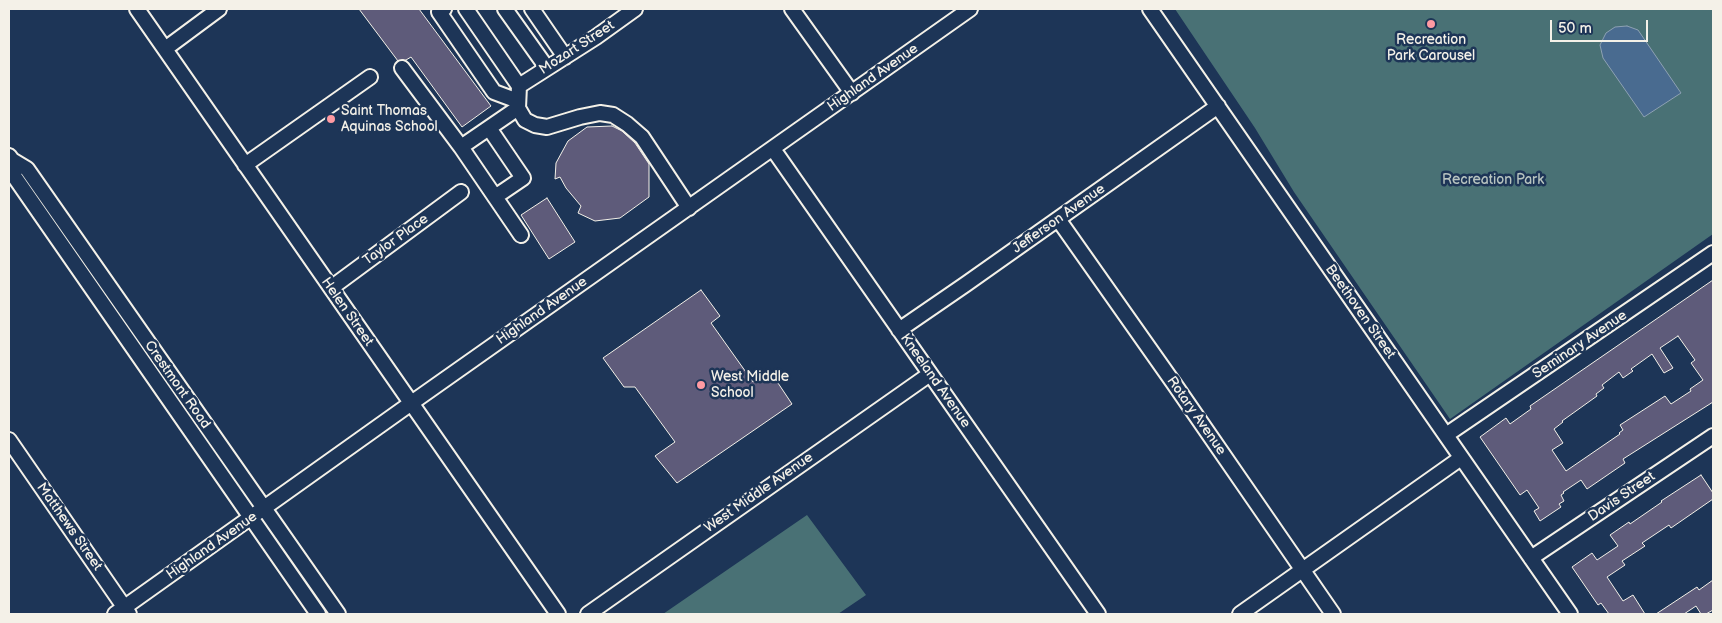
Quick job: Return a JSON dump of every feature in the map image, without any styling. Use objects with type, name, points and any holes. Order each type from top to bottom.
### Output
[{"type":"street","name":"Helen Street","points":[[137,9],[410,404],[558,614]]},
{"type":"street","points":[[165,49],[219,9]]},
{"type":"street","points":[[466,9],[519,86],[518,104],[525,120],[535,125],[547,127],[580,116],[600,113],[613,115],[642,137],[689,208]]},
{"type":"street","points":[[505,9],[547,68]]},
{"type":"street","points":[[532,9],[565,57]]},
{"type":"street","name":"Mozart Street","points":[[519,86],[635,9]]},
{"type":"street","points":[[792,9],[852,93]]},
{"type":"street","name":"Highland Avenue","points":[[123,612],[410,404],[970,9]]},
{"type":"street","name":"Beethoven Street","points":[[1150,9],[1570,614]]},
{"type":"street","points":[[441,10],[494,92],[518,104]]},
{"type":"street","points":[[402,68],[461,147],[521,235]]},
{"type":"street","points":[[245,165],[370,77]]},
{"type":"street","points":[[461,147],[489,128],[518,104]]},
{"type":"street","name":"Jefferson Avenue","points":[[899,330],[1218,106]]},
{"type":"street","points":[[489,128],[523,178],[495,197]]},
{"type":"street","name":"Kneeland Avenue","points":[[773,148],[1098,614]]},
{"type":"street","name":"Crestmont Road","points":[[10,158],[27,169],[338,614]]},
{"type":"street","name":"Crestmont Road","points":[[10,158],[14,176],[318,614]]},
{"type":"street","name":"Taylor Place","points":[[331,288],[461,192]]},
{"type":"street","name":"Rotary Avenue","points":[[1058,220],[1175,385],[1333,614]]},
{"type":"street","name":"Seminary Avenue","points":[[1446,435],[1713,253]]},
{"type":"street","name":"West Middle Avenue","points":[[588,614],[930,374]]},
{"type":"street","name":"Davis Street","points":[[1531,558],[1713,436]]},
{"type":"street","name":"Matthews Street","points":[[9,440],[123,612]]},
{"type":"street","points":[[1240,614],[1462,458]]},
{"type":"green space","name":"Recreation Park","points":[[1175,9],[1713,9],[1713,234],[1450,419],[1294,192],[1255,128]]},
{"type":"green space","points":[[807,515],[866,595],[838,614],[663,614]]},
{"type":"water","points":[[1627,26],[1638,30],[1681,93],[1644,117],[1603,58],[1600,45],[1606,33],[1615,27]]},
{"type":"building","points":[[359,9],[419,9],[491,106],[462,127],[411,57],[398,61]]},
{"type":"building","points":[[612,126],[622,131],[635,143],[649,164],[649,197],[620,218],[595,221],[578,213],[581,206],[566,188],[560,177],[555,179],[556,163],[568,141],[587,127]]},
{"type":"building","points":[[547,198],[575,242],[549,259],[521,215]]},
{"type":"building","points":[[1713,280],[1713,402],[1623,459],[1625,463],[1587,489],[1581,480],[1563,492],[1561,495],[1564,501],[1559,504],[1561,507],[1540,521],[1534,511],[1539,508],[1527,490],[1520,495],[1480,437],[1506,418],[1510,424],[1531,409],[1530,406]],"holes":[[[1678,336],[1695,360],[1691,363],[1703,380],[1690,389],[1691,391],[1671,404],[1665,396],[1620,425],[1623,430],[1620,434],[1566,471],[1552,450],[1563,443],[1554,429],[1597,396],[1596,394],[1604,388],[1602,385],[1619,372],[1623,378],[1633,371],[1631,369],[1652,354],[1664,373],[1673,368],[1660,348]]]},
{"type":"building","name":"West Middle School","points":[[701,290],[720,316],[711,323],[753,382],[770,371],[792,404],[677,483],[655,456],[675,442],[635,387],[624,387],[603,358]]},
{"type":"building","points":[[1701,475],[1713,493],[1713,499],[1671,528],[1669,525],[1642,543],[1645,546],[1622,561],[1625,565],[1607,577],[1623,601],[1633,595],[1645,614],[1609,614],[1601,603],[1598,605],[1572,567],[1592,553],[1597,560],[1618,546],[1610,535],[1629,522],[1630,524]]},
{"type":"building","points":[[1713,580],[1713,610],[1706,614],[1701,614],[1696,606],[1684,614],[1656,614],[1697,587],[1699,590]]},
{"type":"place","name":"Recreation Park Carousel","points":[[1431,24]]},
{"type":"place","name":"Saint Thomas Aquinas School","points":[[331,119]]},
{"type":"place","name":"West Middle School","points":[[701,385]]}]
